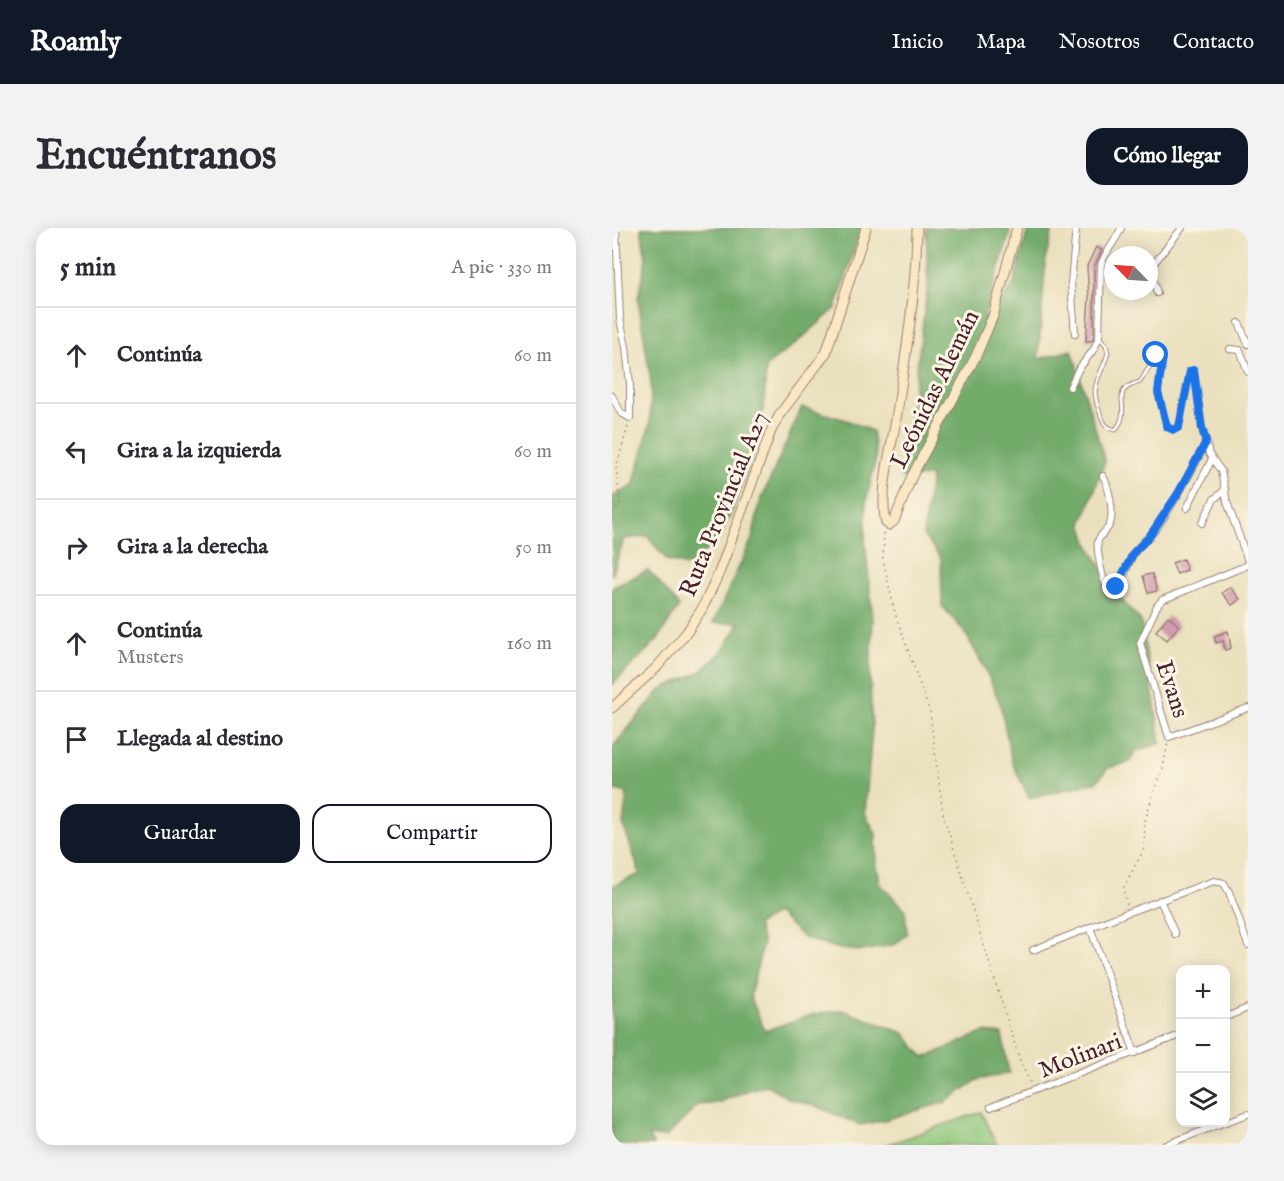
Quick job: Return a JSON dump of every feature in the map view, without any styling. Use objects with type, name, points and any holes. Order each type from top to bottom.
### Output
[{"type":"street","points":[[612,396],[621,413],[630,418],[630,384],[620,319],[616,228]]},
{"type":"street","name":"Ruta Provincial A27","points":[[612,708],[656,668],[687,632],[702,609],[719,573],[771,431],[780,414],[826,353],[866,228]]},
{"type":"street","points":[[886,523],[887,477],[916,272],[917,228]]},
{"type":"street","name":"Leónidas Alemán","points":[[886,523],[889,525],[894,521],[917,468],[976,356],[993,316],[1017,228]]},
{"type":"street","points":[[1075,334],[1071,283],[1076,228]]},
{"type":"street","points":[[1070,387],[1078,370],[1094,350],[1099,337],[1101,266],[1104,255],[1121,228]]},
{"type":"street","points":[[1158,258],[1182,228]]},
{"type":"street","points":[[612,320],[620,319]]},
{"type":"street","points":[[1239,323],[1248,344]]},
{"type":"street","points":[[1230,349],[1240,350],[1248,372]]},
{"type":"street","points":[[1202,428],[1212,459],[1221,471],[1227,502],[1248,563]]},
{"type":"street","points":[[1103,476],[1108,485],[1111,517],[1109,526],[1097,542],[1105,583],[1108,588],[1112,589],[1116,587],[1134,552],[1159,525],[1206,442]]},
{"type":"street","points":[[1187,508],[1212,459]]},
{"type":"street","points":[[1202,523],[1214,500],[1225,490]]},
{"type":"street","name":"Evans","points":[[1169,737],[1140,643],[1162,600],[1248,563]]},
{"type":"street","points":[[1169,737],[1248,708]]},
{"type":"street","points":[[1033,950],[1215,881],[1224,883],[1229,892],[1248,945]]},
{"type":"street","points":[[1160,900],[1175,934]]},
{"type":"street","points":[[1090,927],[1135,1053]]},
{"type":"street","points":[[1230,1015],[1248,1008]]},
{"type":"street","name":"Molinari","points":[[991,1107],[1176,1037]]},
{"type":"street","points":[[1230,1120],[1248,1114]]},
{"type":"street","points":[[1166,1145],[1180,1142],[1214,1127]]},
{"type":"lane","points":[[1099,337],[1106,345],[1108,353],[1094,390],[1095,401],[1104,424],[1116,430],[1122,420],[1120,399],[1123,391],[1129,385],[1140,382],[1156,355],[1160,357],[1162,363],[1158,392],[1167,427],[1174,430],[1179,427],[1190,371],[1194,370],[1202,428]]},
{"type":"path","points":[[612,513],[620,506],[616,468],[630,418]]},
{"type":"path","points":[[886,523],[882,542],[883,559],[896,613],[930,713],[943,814],[1020,1061],[1034,1091]]},
{"type":"path","points":[[1129,912],[1123,889],[1144,849],[1145,821],[1162,773],[1169,737]]},
{"type":"green space","points":[[641,228],[861,228],[836,308],[766,366],[764,405],[756,447],[720,536],[689,567],[667,560],[647,536],[624,539],[612,576],[612,497],[633,486],[650,424],[651,383],[638,298],[646,258]]},
{"type":"green space","points":[[926,228],[1008,228],[1010,233],[982,323],[1013,286],[1028,228],[1053,228],[1046,257],[1038,359],[1072,350],[1105,462],[1082,524],[1089,545],[1117,595],[1141,621],[1161,743],[1136,751],[1128,763],[1108,768],[1096,782],[1029,798],[1012,762],[1000,703],[986,671],[964,631],[942,606],[941,558],[923,535],[931,476],[902,478],[928,285]]},
{"type":"green space","points":[[802,407],[846,420],[872,431],[876,458],[866,503],[865,541],[873,619],[870,680],[872,729],[865,813],[876,834],[877,867],[881,885],[905,909],[907,933],[896,944],[862,951],[840,949],[804,938],[777,913],[757,925],[763,943],[750,996],[765,1031],[810,1015],[842,1010],[904,1033],[924,1058],[984,1032],[1002,1034],[1009,1073],[977,1080],[946,1102],[860,1125],[816,1106],[790,1099],[767,1085],[718,1103],[698,1105],[666,1137],[648,1136],[654,1145],[612,1145],[612,886],[640,874],[623,824],[627,793],[612,789],[612,748],[661,689],[702,671],[723,650],[740,623],[713,623],[752,539],[760,502]]},
{"type":"green space","points":[[648,570],[679,606],[658,639],[612,685],[612,588]]},
{"type":"green space","points":[[981,1112],[997,1145],[886,1145]]},
{"type":"building","points":[[1096,247],[1102,250],[1094,267],[1094,336],[1092,341],[1086,341],[1089,297],[1087,266]]},
{"type":"building","points":[[1183,559],[1187,570],[1177,574],[1172,563]]},
{"type":"building","points":[[1152,574],[1157,591],[1148,593],[1143,576]]},
{"type":"building","points":[[1230,587],[1240,599],[1232,605],[1222,593]]},
{"type":"building","points":[[1168,616],[1179,626],[1167,640],[1156,631]]},
{"type":"building","points":[[1228,631],[1231,648],[1225,650],[1223,641],[1216,643],[1214,636]]},
{"type":"route","points":[[1116,587],[1134,552],[1159,525],[1206,442],[1194,370],[1190,371],[1179,427],[1174,430],[1167,427],[1158,392],[1162,363],[1160,357],[1156,355]]}]
